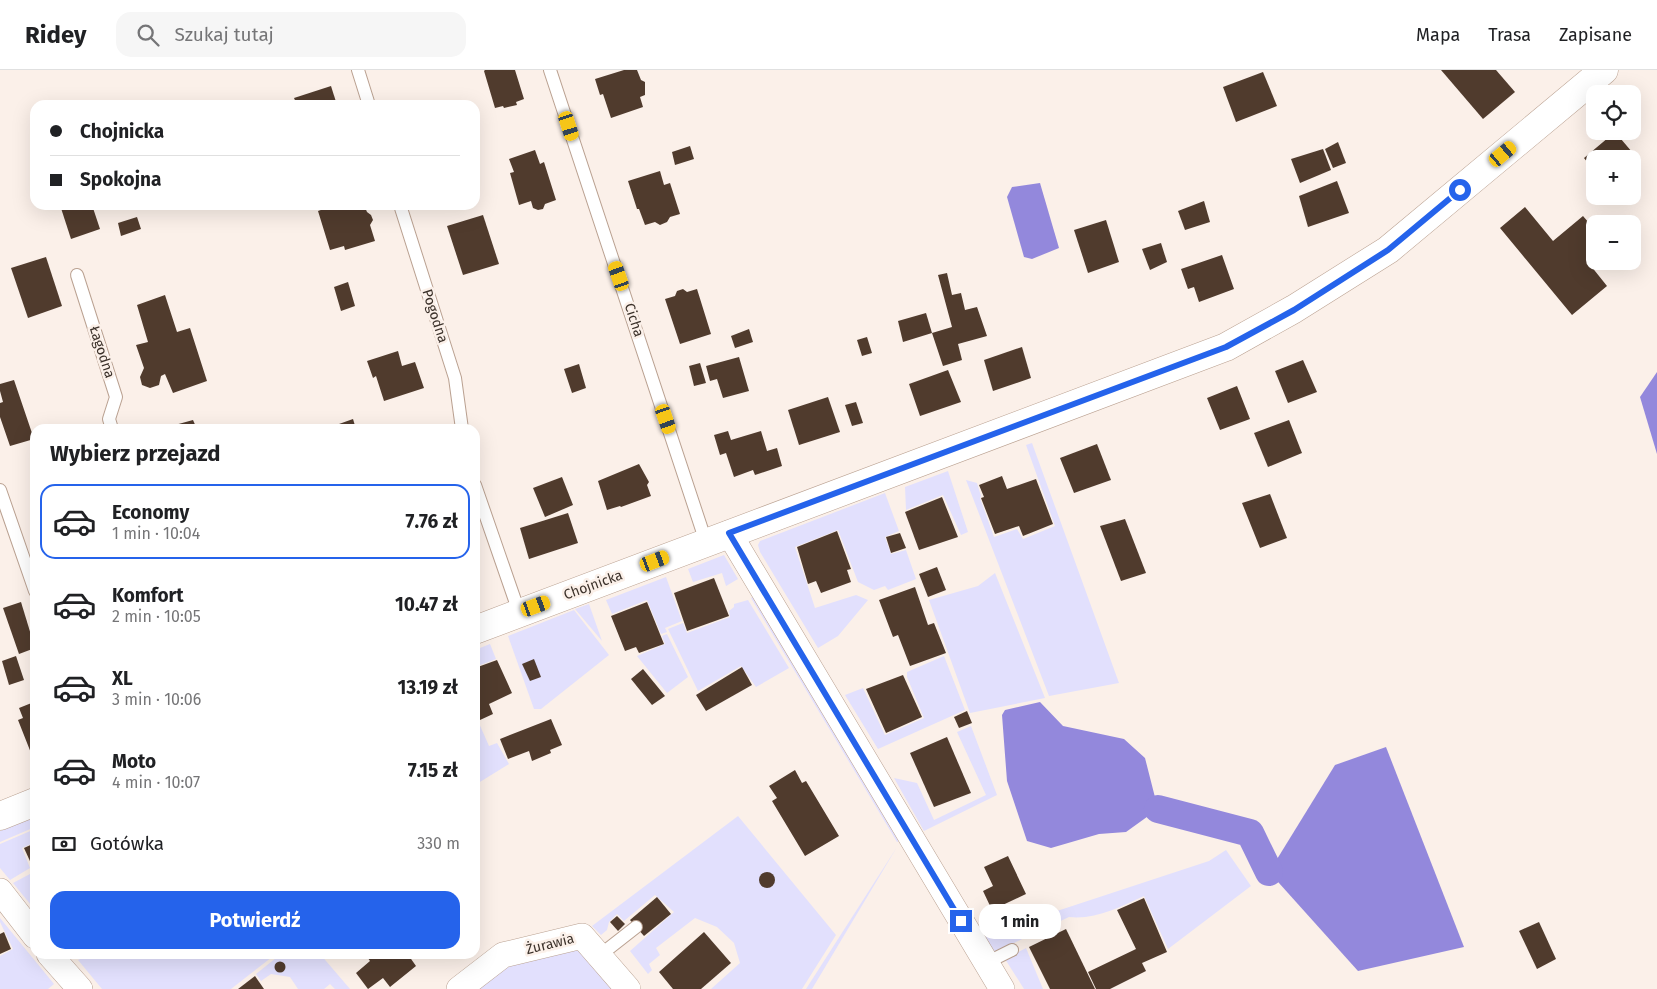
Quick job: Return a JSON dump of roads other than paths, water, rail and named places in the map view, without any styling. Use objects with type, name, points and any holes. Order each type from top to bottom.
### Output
[{"type":"street","name":"Chojnicka","points":[[480,628],[1226,347],[1294,310],[1388,250],[1604,70]]},
{"type":"street","points":[[718,538],[1002,989]]},
{"type":"street","points":[[0,816],[30,804]]},
{"type":"street","points":[[0,891],[30,930]]},
{"type":"street","name":"Żurawia","points":[[459,989],[502,955],[582,936],[628,989]]},
{"type":"street","points":[[53,959],[80,989]]},
{"type":"lane","points":[[358,70],[367,100]]},
{"type":"lane","name":"Cicha","points":[[550,70],[718,538]]},
{"type":"lane","name":"Pogodna","points":[[402,210],[455,378],[461,424]]},
{"type":"lane","name":"Łagodna","points":[[77,275],[116,397],[109,419],[110,424]]},
{"type":"lane","points":[[0,490],[30,577]]},
{"type":"lane","points":[[480,499],[519,612]]},
{"type":"lane","points":[[599,956],[636,926]]},
{"type":"lane","points":[[986,964],[1012,950]]},
{"type":"waterway","points":[[1158,809],[1250,833],[1269,872]]}]
